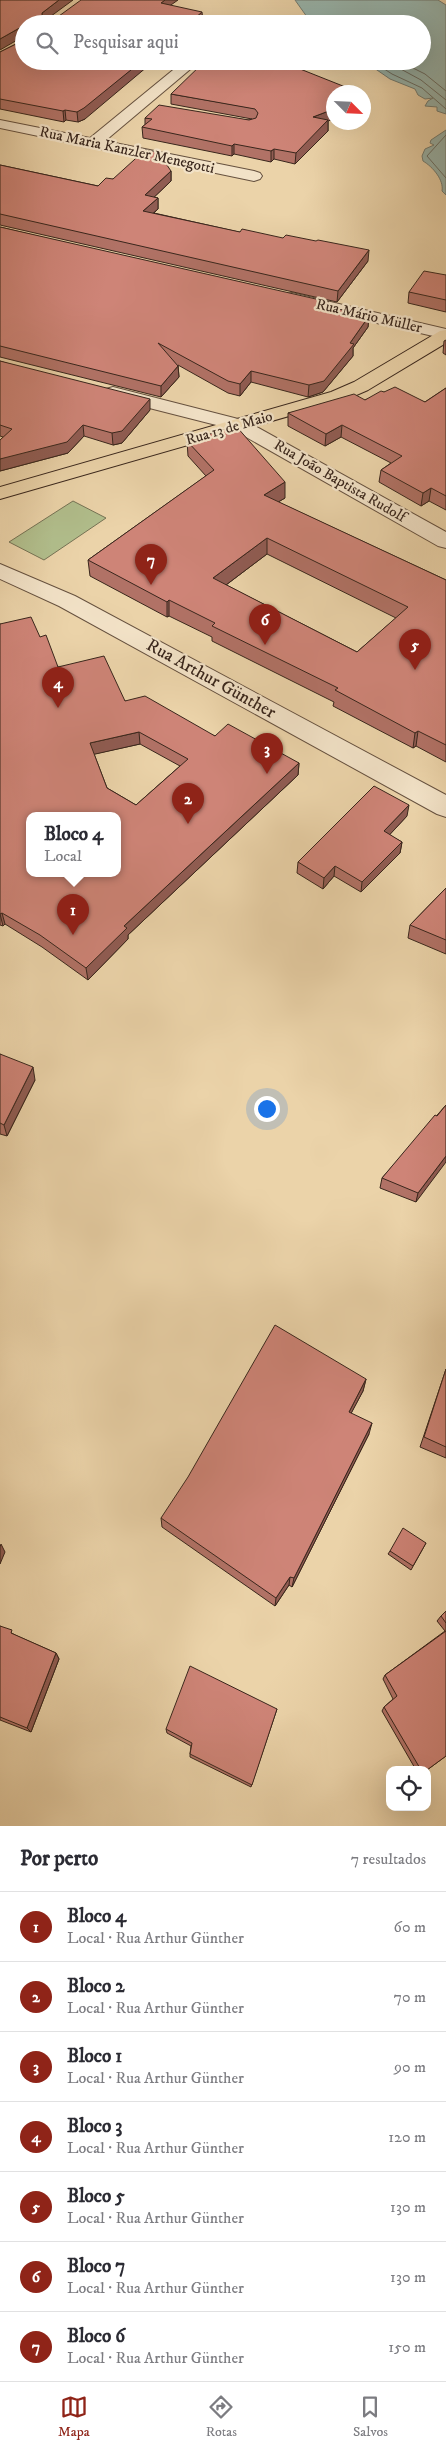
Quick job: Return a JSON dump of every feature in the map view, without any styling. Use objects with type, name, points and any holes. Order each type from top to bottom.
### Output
[{"type":"main road","name":"Rua 13 de Maio","points":[[0,493],[239,425],[349,391],[446,334]]},
{"type":"street","points":[[93,143],[182,70]]},
{"type":"street","points":[[140,105],[160,108]]},
{"type":"street","name":"Rua Maria Kanzler Menegotti","points":[[0,124],[254,176]]},
{"type":"street","name":"Rua Mário Müller","points":[[278,295],[446,334]]},
{"type":"street","name":"Rua João Baptista Rudolf","points":[[96,389],[239,425],[446,541]]},
{"type":"street","name":"Rua Arthur Günther","points":[[0,572],[68,601],[446,807]]},
{"type":"green space","points":[[73,501],[106,518],[44,560],[9,542]]},
{"type":"water","points":[[295,0],[438,0],[446,5],[446,114],[437,111],[437,107],[425,106],[433,98],[425,99],[418,95],[415,89],[390,79],[377,70],[431,70],[431,15],[306,15]]},
{"type":"water","points":[[446,130],[446,195],[442,191],[437,174],[423,161],[422,156],[425,149],[434,145],[430,143],[431,140]]},
{"type":"building","points":[[0,0],[59,0],[42,15],[15,15],[15,31],[0,39]]},
{"type":"building","points":[[81,0],[165,0],[161,3],[202,12],[198,15],[60,15]]},
{"type":"building","points":[[15,44],[15,70],[131,70],[84,108],[77,112],[63,111],[0,99],[0,52]]},
{"type":"building","points":[[196,70],[303,70],[340,85],[326,85],[326,112],[313,117],[326,120],[326,122],[296,153],[274,149],[271,151],[234,144],[232,146],[142,127],[152,119],[145,118],[159,105],[249,120],[256,118],[258,113],[255,109],[171,94]]},
{"type":"building","points":[[145,150],[158,152],[171,171],[145,195],[158,198],[143,211],[240,232],[242,229],[283,238],[286,235],[369,250],[338,291],[0,214],[0,165],[98,186],[106,178],[113,179]]},
{"type":"building","points":[[0,227],[329,302],[325,306],[369,316],[350,343],[354,344],[324,381],[309,385],[251,371],[240,384],[228,381],[158,343],[178,366],[161,386],[0,346]]},
{"type":"building","points":[[424,271],[446,275],[446,300],[409,292]]},
{"type":"building","points":[[0,361],[150,399],[122,431],[112,433],[83,425],[67,442],[0,459],[0,440],[12,429],[0,425]]},
{"type":"building","points":[[395,387],[425,402],[446,388],[446,496],[431,488],[423,493],[381,470],[402,456],[342,425],[326,434],[288,413],[354,394],[365,400],[381,391],[384,392]]},
{"type":"building","points":[[236,426],[285,482],[264,495],[446,580],[446,745],[418,731],[415,733],[335,690],[338,688],[212,626],[215,623],[169,600],[167,602],[88,560],[214,470],[187,441]],"holes":[[[267,538],[408,607],[357,652],[213,578]]]},
{"type":"building","points":[[31,617],[40,637],[46,635],[58,667],[104,656],[125,701],[145,696],[215,736],[228,724],[299,763],[124,926],[127,928],[86,968],[40,935],[2,913],[0,914],[0,624]],"holes":[[[139,732],[188,759],[136,805],[107,788],[90,743]]]},
{"type":"building","points":[[374,786],[409,805],[384,831],[402,842],[362,882],[335,866],[324,878],[298,862]]},
{"type":"building","points":[[446,888],[446,940],[410,925]]},
{"type":"building","points":[[0,1054],[33,1067],[4,1125],[0,1123]]},
{"type":"building","points":[[446,1105],[446,1156],[418,1193],[382,1178],[435,1115],[437,1116]]},
{"type":"building","points":[[275,1325],[366,1379],[349,1412],[372,1423],[294,1578],[290,1577],[276,1598],[161,1518],[188,1477]]},
{"type":"building","points":[[446,1369],[446,1447],[424,1437]]},
{"type":"building","points":[[403,1528],[426,1543],[413,1566],[390,1551]]},
{"type":"building","points":[[446,1611],[446,1623],[441,1616]]},
{"type":"building","points":[[0,1626],[12,1630],[11,1633],[56,1653],[27,1728],[0,1717]]},
{"type":"building","points":[[446,1631],[446,1756],[431,1767],[419,1766],[384,1707],[397,1696],[385,1675]]},
{"type":"building","points":[[190,1666],[277,1709],[252,1785],[190,1754],[192,1743],[166,1729]]},
{"type":"place","name":"Bloco 6","points":[[151,585]]},
{"type":"place","name":"Bloco 7","points":[[265,645]]},
{"type":"place","name":"Bloco 5","points":[[415,670]]},
{"type":"place","name":"Bloco 3","points":[[58,708]]},
{"type":"place","name":"Bloco 1","points":[[267,774]]},
{"type":"place","name":"Bloco 2","points":[[188,824]]},
{"type":"place","name":"Bloco 4","points":[[73,935]]}]
